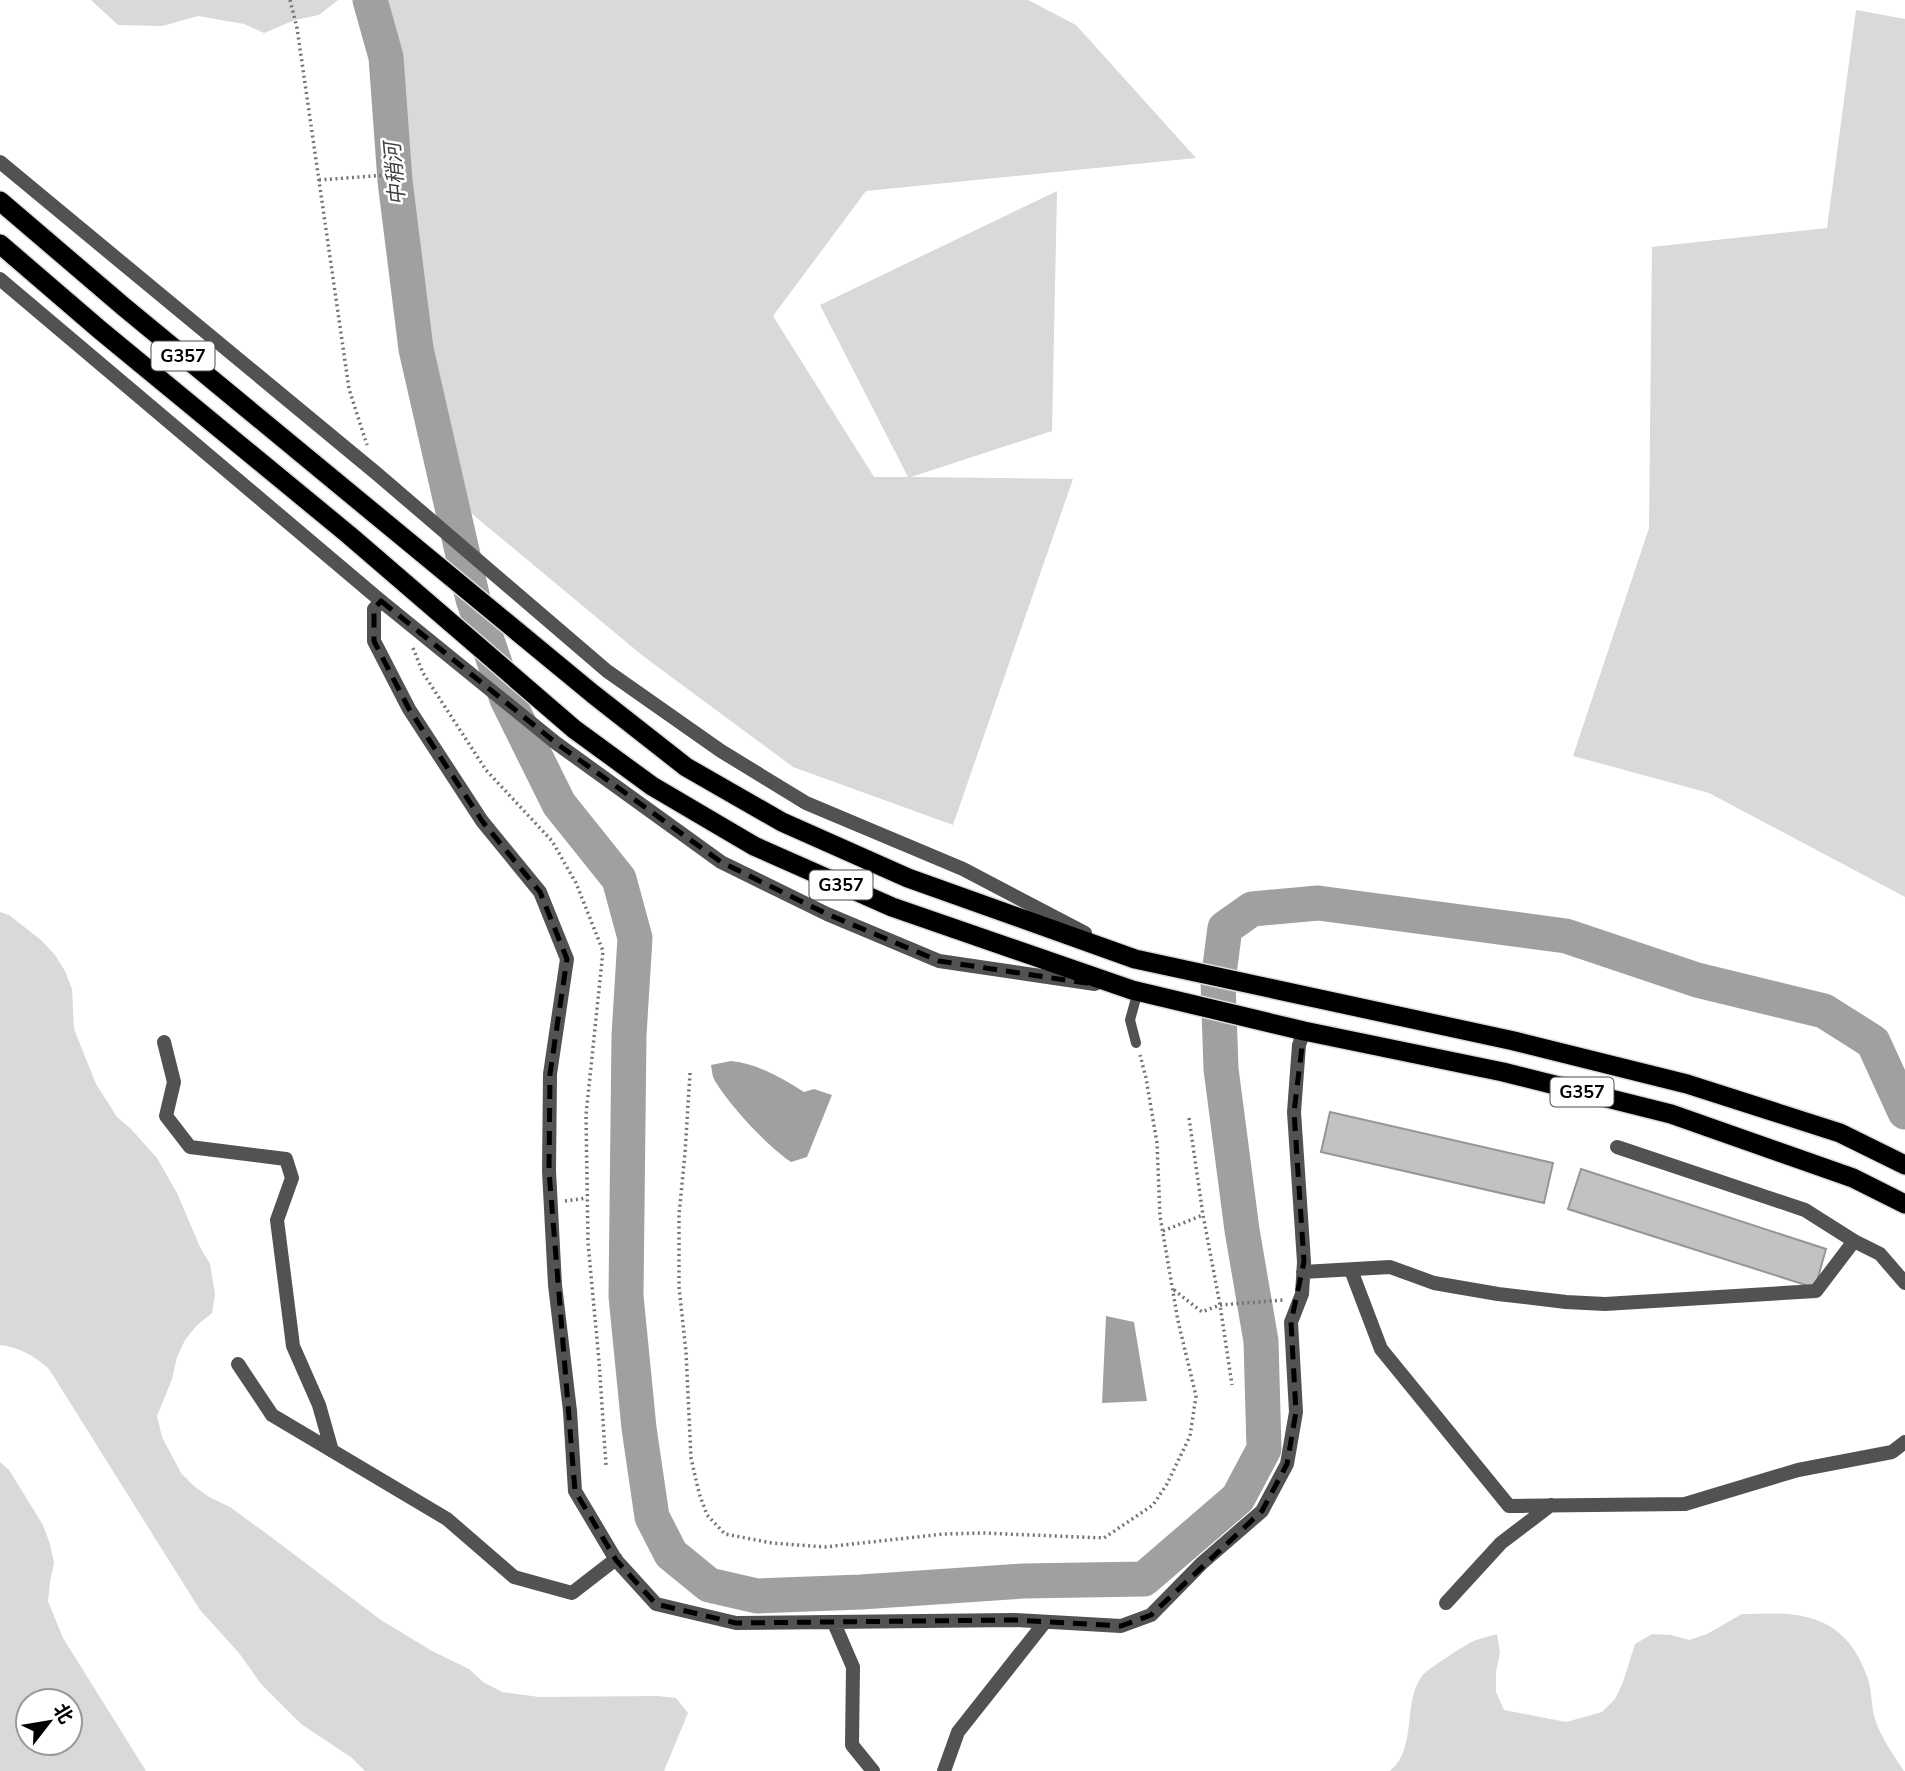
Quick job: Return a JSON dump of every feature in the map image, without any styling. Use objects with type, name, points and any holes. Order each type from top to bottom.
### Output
[{"type":"highway","name":"G357","points":[[0,201],[124,307],[593,694],[685,767],[782,822],[908,877],[1135,959],[1514,1041],[1687,1084],[1840,1133],[1905,1165]]},
{"type":"highway","name":"G357","points":[[0,244],[100,330],[349,534],[574,730],[652,786],[754,846],[892,907],[1135,990],[1304,1031],[1503,1072],[1671,1114],[1853,1178],[1905,1204]]},
{"type":"street","points":[[0,162],[376,473],[607,671],[721,751],[806,803],[963,869],[1135,959]]},
{"type":"street","points":[[0,279],[382,601],[556,743],[721,862],[827,914],[939,961],[1135,990]]},
{"type":"street","points":[[382,601],[374,609],[374,640],[397,686],[482,821],[540,892],[567,959],[550,1074],[549,1171],[555,1285],[570,1411],[575,1490],[616,1559],[656,1604],[736,1623],[1015,1620],[1121,1626],[1151,1615],[1202,1563],[1262,1511],[1287,1464],[1296,1412],[1291,1322],[1301,1294],[1303,1272],[1294,1112],[1299,1045],[1304,1031]]},
{"type":"street","points":[[164,1042],[174,1082],[166,1116],[190,1147],[286,1159],[292,1178],[277,1220],[293,1346],[319,1405],[332,1451]]},
{"type":"street","points":[[1617,1147],[1805,1210],[1880,1254],[1905,1283]]},
{"type":"street","points":[[1303,1272],[1390,1267],[1434,1283],[1566,1302],[1605,1304],[1816,1291],[1854,1241]]},
{"type":"street","points":[[1351,1270],[1381,1349],[1509,1506],[1685,1504],[1798,1470],[1892,1452],[1905,1442]]},
{"type":"street","points":[[238,1364],[272,1415],[447,1519],[514,1577],[572,1592],[616,1559]]},
{"type":"street","points":[[1446,1603],[1501,1543],[1551,1506]]},
{"type":"street","points":[[944,1771],[958,1732],[1045,1622]]},
{"type":"street","points":[[834,1623],[852,1667],[852,1745],[873,1771]]},
{"type":"lane","points":[[1135,990],[1130,1020],[1136,1043]]},
{"type":"path","points":[[290,0],[297,28],[321,180],[349,389],[376,473]]},
{"type":"path","points":[[321,180],[400,174]]},
{"type":"path","points":[[690,1073],[679,1216],[679,1287],[686,1352],[691,1458],[707,1515],[724,1534],[772,1543],[825,1546],[944,1534],[983,1533],[1104,1538],[1153,1505],[1167,1484],[1190,1436],[1196,1396],[1172,1288],[1160,1216],[1157,1143],[1146,1078],[1136,1043]]},
{"type":"path","points":[[1189,1118],[1202,1215],[1232,1385]]},
{"type":"path","points":[[1163,1231],[1202,1215]]},
{"type":"path","points":[[1172,1288],[1202,1312],[1220,1305],[1272,1300]]},
{"type":"highlighted area","points":[[381,601],[556,743],[721,862],[827,914],[939,961],[1132,990],[1304,1031],[1294,1112],[1304,1262],[1291,1322],[1296,1412],[1287,1464],[1262,1511],[1151,1615],[1121,1626],[1015,1620],[736,1623],[656,1604],[616,1560],[575,1491],[549,1171],[550,1074],[567,959],[540,892],[482,821],[409,709],[374,641],[374,609]]},
{"type":"shaded area","points":[[91,0],[338,0],[319,15],[295,20],[264,33],[244,24],[198,16],[162,26],[118,25]]},
{"type":"shaded area","points":[[370,0],[1028,0],[1076,25],[1196,158],[866,191],[773,316],[874,477],[908,477],[820,305],[1057,191],[1052,431],[911,477],[1073,479],[953,825],[793,767],[643,656],[471,513],[416,349],[395,181],[386,57]]},
{"type":"shaded area","points":[[1856,10],[1905,19],[1905,897],[1709,793],[1573,756],[1649,528],[1652,247],[1827,228]]},
{"type":"shaded area","points":[[0,912],[9,915],[41,940],[65,971],[72,989],[74,1029],[96,1084],[117,1117],[157,1158],[177,1193],[210,1264],[215,1294],[212,1313],[197,1325],[185,1340],[157,1416],[162,1437],[181,1473],[195,1487],[230,1507],[381,1620],[432,1651],[469,1669],[483,1682],[502,1692],[539,1697],[676,1698],[688,1713],[664,1771],[365,1771],[352,1758],[301,1724],[261,1684],[239,1653],[200,1610],[49,1369],[26,1353],[0,1345]]},
{"type":"shaded area","points":[[731,1061],[760,1068],[804,1092],[814,1089],[832,1095],[807,1157],[791,1162],[781,1155],[730,1102],[714,1079],[711,1065]]},
{"type":"shaded area","points":[[1106,1316],[1134,1322],[1147,1401],[1102,1403]]},
{"type":"shaded area","points":[[0,1462],[9,1470],[43,1525],[50,1544],[54,1563],[48,1601],[63,1638],[146,1771],[0,1771]]},
{"type":"shaded area","points":[[1742,1614],[1802,1616],[1825,1624],[1843,1637],[1857,1654],[1869,1681],[1878,1726],[1904,1771],[1390,1771],[1404,1750],[1412,1699],[1422,1676],[1448,1656],[1476,1640],[1497,1634],[1500,1653],[1496,1692],[1504,1710],[1566,1722],[1602,1712],[1615,1699],[1635,1644],[1652,1634],[1689,1640],[1707,1634]]},
{"type":"building","points":[[1330,1112],[1553,1163],[1544,1203],[1321,1152]]},
{"type":"building","points":[[1581,1169],[1826,1249],[1815,1288],[1568,1209]]},
{"type":"waterway","name":"中稍河","points":[[370,0],[386,57],[395,181],[416,349],[473,599],[507,699],[559,804],[619,879],[635,938],[629,1035],[626,1296],[639,1428],[652,1517],[671,1554],[709,1585],[757,1596],[1023,1581],[1144,1579],[1238,1498],[1264,1449],[1261,1341],[1242,1230],[1221,1069],[1218,981],[1225,928],[1252,909],[1318,903],[1566,936],[1697,980],[1824,1011],[1873,1042],[1905,1112]]}]
